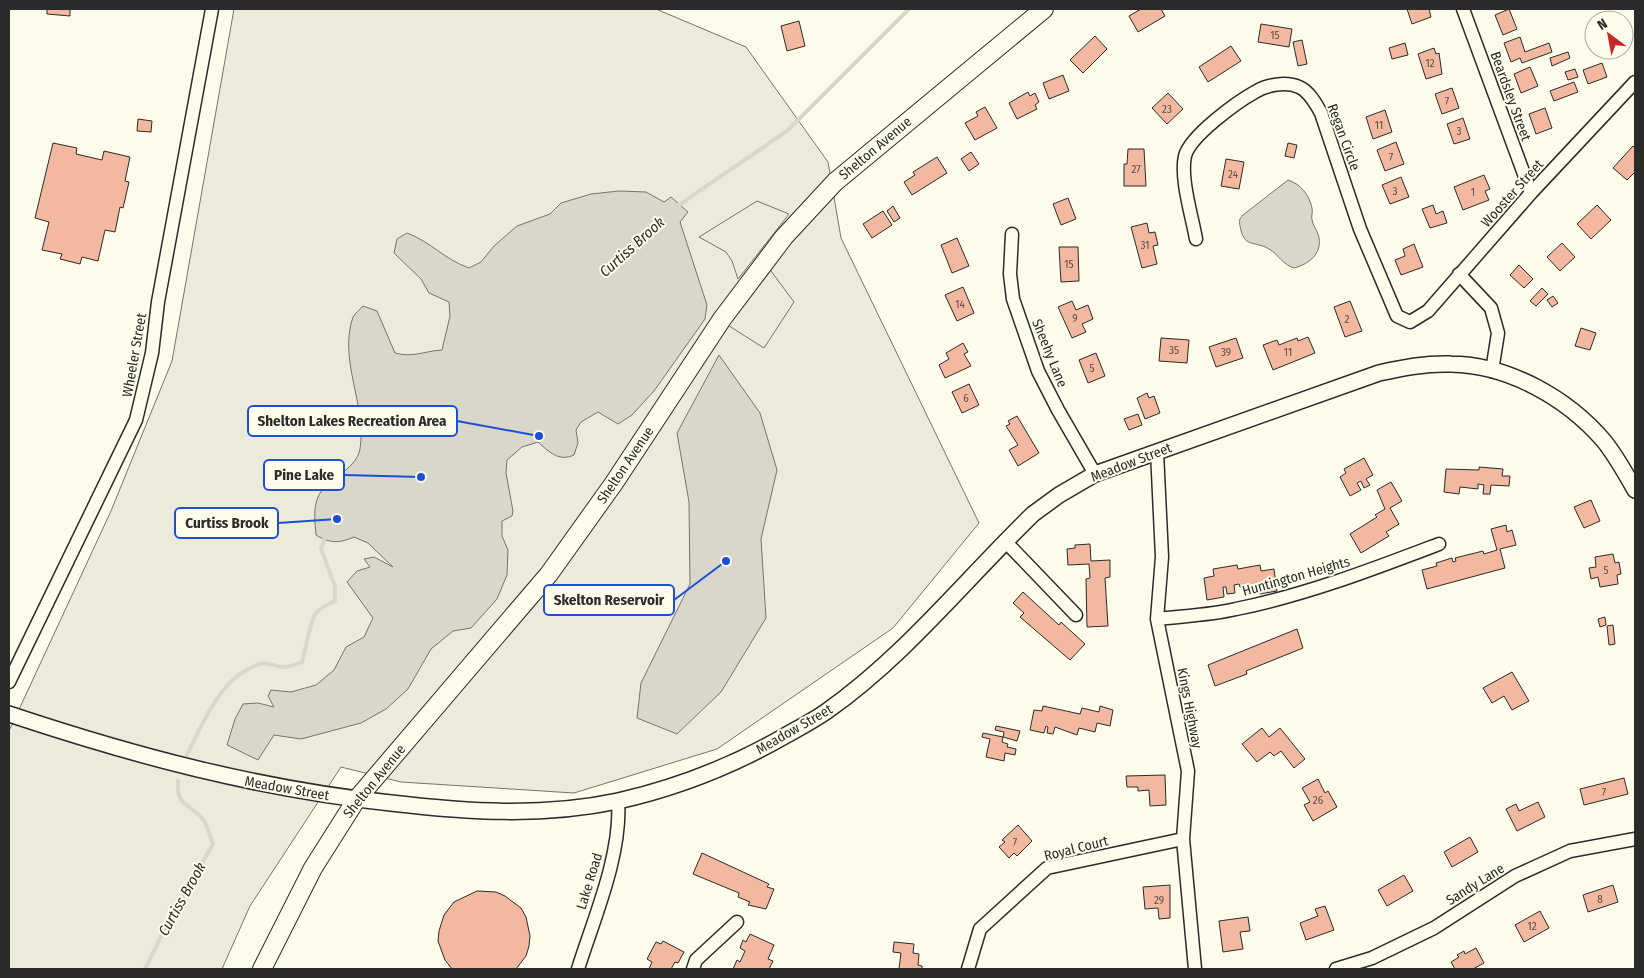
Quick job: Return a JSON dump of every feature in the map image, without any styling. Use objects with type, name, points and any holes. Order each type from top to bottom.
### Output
[{"type":"main road","name":"Shelton Avenue","points":[[262,969],[313,868],[356,800],[549,574],[614,483],[722,319],[801,216],[862,158],[1044,9]]},
{"type":"street","name":"Wheeler Street","points":[[9,682],[136,420],[152,353],[158,302],[212,9]]},
{"type":"street","name":"Beardsley Street","points":[[1463,9],[1531,194]]},
{"type":"street","name":"Wooster Street","points":[[1410,322],[1428,311],[1531,194],[1635,82]]},
{"type":"street","name":"Regan Circle","points":[[1196,239],[1185,176],[1185,156],[1190,145],[1256,91],[1273,85],[1299,87],[1312,98],[1321,113],[1364,238],[1397,316],[1410,322]]},
{"type":"street","name":"Sheehy Lane","points":[[1012,234],[1010,274],[1013,299],[1038,371],[1095,474]]},
{"type":"street","points":[[1459,274],[1491,308],[1498,333],[1492,371]]},
{"type":"street","name":"Meadow Street","points":[[9,714],[163,762],[240,780],[356,800],[467,812],[573,808],[618,801],[668,788],[720,768],[766,747],[825,713],[884,667],[1033,514],[1059,495],[1095,474],[1379,373],[1409,366],[1451,364],[1492,371],[1540,389],[1576,413],[1605,442],[1635,490]]},
{"type":"street","name":"Kings Highway","points":[[1157,452],[1162,557],[1157,619],[1188,771],[1183,840],[1195,969]]},
{"type":"street","points":[[1005,541],[1076,615]]},
{"type":"street","name":"Huntington Heights","points":[[1157,619],[1236,610],[1330,585],[1439,544]]},
{"type":"street","name":"Lake Road","points":[[578,969],[614,854],[619,821],[618,801]]},
{"type":"street","name":"Sandy Lane","points":[[1336,969],[1372,958],[1434,928],[1515,876],[1570,851],[1635,839]]},
{"type":"street","name":"Royal Court","points":[[968,969],[980,929],[1047,868],[1183,840]]},
{"type":"street","points":[[694,969],[696,960],[737,922]]},
{"type":"shaded area","points":[[234,9],[656,9],[746,47],[828,162],[841,238],[979,523],[893,628],[717,749],[574,793],[401,782],[341,767],[250,906],[222,969],[9,969],[9,731],[111,511],[172,361]]},
{"type":"shaded area","points":[[757,201],[789,214],[738,279],[732,261],[726,252],[699,237]]},
{"type":"shaded area","points":[[768,267],[794,302],[764,348],[726,324]]},
{"type":"water","points":[[1288,180],[1301,187],[1309,199],[1312,220],[1319,240],[1319,246],[1314,256],[1305,264],[1294,268],[1264,246],[1247,241],[1244,238],[1239,223],[1243,215]]},
{"type":"water","points":[[619,191],[646,192],[664,202],[671,197],[688,212],[680,222],[707,305],[705,319],[654,391],[632,415],[618,424],[598,412],[581,422],[576,430],[578,443],[574,455],[569,457],[554,455],[538,442],[522,447],[507,460],[506,473],[513,511],[512,516],[502,521],[502,536],[508,550],[507,575],[497,599],[471,628],[453,631],[431,649],[408,689],[386,709],[361,723],[301,739],[274,735],[258,760],[227,745],[235,719],[243,704],[258,703],[274,707],[268,696],[271,690],[291,692],[316,685],[334,670],[346,647],[364,637],[373,618],[347,582],[357,571],[370,567],[364,559],[374,557],[393,567],[368,543],[354,537],[335,542],[316,535],[315,506],[322,490],[353,463],[360,449],[360,416],[350,366],[349,350],[349,333],[353,317],[363,306],[377,311],[395,353],[413,355],[442,350],[450,316],[449,302],[429,293],[421,279],[394,253],[397,239],[407,233],[469,268],[481,262],[494,246],[517,226],[550,214],[561,203],[591,194]]},
{"type":"water","points":[[719,355],[760,413],[777,470],[761,539],[766,618],[721,692],[677,734],[637,718],[641,683],[690,584],[689,502],[677,433]]},
{"type":"building","points":[[47,9],[70,9],[70,16],[47,14]]},
{"type":"building","points":[[1141,9],[1161,9],[1165,16],[1138,32],[1129,16]]},
{"type":"building","points":[[1407,9],[1429,9],[1431,17],[1412,24]]},
{"type":"building","points":[[1509,9],[1517,29],[1503,35],[1495,15]]},
{"type":"building","points":[[799,21],[805,46],[787,51],[781,26]]},
{"type":"building","points":[[1261,24],[1292,29],[1289,47],[1258,42]]},
{"type":"building","points":[[1095,36],[1107,49],[1083,73],[1070,60]]},
{"type":"building","points":[[1520,37],[1525,52],[1549,43],[1552,52],[1522,63],[1520,58],[1511,62],[1504,43]]},
{"type":"building","points":[[1302,40],[1307,64],[1298,66],[1293,42]]},
{"type":"building","points":[[1405,43],[1408,55],[1392,59],[1389,48]]},
{"type":"building","points":[[1231,46],[1241,61],[1208,82],[1199,67]]},
{"type":"building","points":[[1434,48],[1436,54],[1439,53],[1442,74],[1426,79],[1418,54]]},
{"type":"building","points":[[1568,52],[1570,58],[1552,66],[1550,58]]},
{"type":"building","points":[[1602,63],[1607,77],[1588,84],[1583,70]]},
{"type":"building","points":[[1530,67],[1538,86],[1521,93],[1514,74]]},
{"type":"building","points":[[1575,69],[1578,77],[1568,80],[1565,72]]},
{"type":"building","points":[[1063,75],[1069,91],[1049,99],[1043,83]]},
{"type":"building","points":[[1574,82],[1578,92],[1554,101],[1550,91]]},
{"type":"building","points":[[1452,88],[1459,108],[1442,114],[1435,94]]},
{"type":"building","points":[[1028,92],[1030,96],[1035,93],[1039,102],[1035,105],[1037,109],[1017,119],[1009,103]]},
{"type":"building","points":[[1168,93],[1183,109],[1167,124],[1152,108]]},
{"type":"building","points":[[985,107],[997,128],[975,140],[965,123],[978,116],[976,112]]},
{"type":"building","points":[[1545,108],[1552,128],[1536,134],[1529,114]]},
{"type":"building","points":[[1385,110],[1392,132],[1373,139],[1366,117]]},
{"type":"building","points":[[1463,118],[1470,139],[1454,144],[1447,124]]},
{"type":"building","points":[[138,119],[152,121],[151,132],[137,131]]},
{"type":"building","points":[[1396,142],[1404,164],[1385,171],[1377,150]]},
{"type":"building","points":[[53,143],[77,148],[76,154],[102,160],[104,151],[130,157],[125,181],[129,182],[123,208],[120,207],[115,232],[105,230],[98,261],[82,257],[80,264],[60,259],[62,254],[42,250],[49,222],[35,218]]},
{"type":"building","points":[[1288,143],[1297,145],[1294,158],[1285,156]]},
{"type":"building","points":[[1633,146],[1635,148],[1635,172],[1627,180],[1613,168]]},
{"type":"building","points":[[1128,149],[1144,149],[1146,186],[1124,186],[1124,164],[1127,164]]},
{"type":"building","points":[[971,152],[979,164],[969,171],[961,159]]},
{"type":"building","points":[[937,157],[947,173],[912,195],[904,182],[915,175],[913,172]]},
{"type":"building","points":[[1226,159],[1244,162],[1239,189],[1221,186]]},
{"type":"building","points":[[1484,175],[1490,189],[1485,191],[1489,200],[1463,210],[1454,187]]},
{"type":"building","points":[[1401,177],[1409,197],[1390,204],[1382,185]]},
{"type":"building","points":[[1068,198],[1076,219],[1061,225],[1053,204]]},
{"type":"building","points":[[1433,205],[1436,214],[1443,211],[1447,223],[1430,228],[1422,209]]},
{"type":"building","points":[[1597,205],[1611,220],[1591,239],[1577,224]]},
{"type":"building","points":[[893,206],[900,218],[894,222],[887,211]]},
{"type":"building","points":[[883,211],[892,225],[872,238],[863,224]]},
{"type":"building","points":[[1147,223],[1149,233],[1155,232],[1158,245],[1153,246],[1157,264],[1142,268],[1131,227]]},
{"type":"building","points":[[957,238],[969,266],[952,273],[941,245]]},
{"type":"building","points":[[1562,243],[1575,257],[1560,271],[1547,257]]},
{"type":"building","points":[[1414,244],[1423,267],[1401,275],[1395,260],[1405,256],[1403,249]]},
{"type":"building","points":[[1059,247],[1078,247],[1079,281],[1061,282]]},
{"type":"building","points":[[1519,265],[1533,279],[1524,288],[1510,275]]},
{"type":"building","points":[[963,287],[974,313],[957,321],[945,295]]},
{"type":"building","points":[[1542,288],[1548,294],[1536,306],[1530,301]]},
{"type":"building","points":[[1553,296],[1558,303],[1552,307],[1547,300]]},
{"type":"building","points":[[1072,301],[1076,310],[1088,305],[1093,319],[1082,324],[1086,332],[1072,338],[1058,307]]},
{"type":"building","points":[[1350,301],[1362,331],[1345,337],[1334,307]]},
{"type":"building","points":[[1581,328],[1596,333],[1590,350],[1575,346]]},
{"type":"building","points":[[1308,337],[1315,353],[1273,370],[1263,345],[1277,340],[1279,345],[1297,338],[1298,341]]},
{"type":"building","points":[[1161,338],[1189,340],[1187,363],[1159,361]]},
{"type":"building","points":[[1236,338],[1243,358],[1216,367],[1209,347]]},
{"type":"building","points":[[963,343],[968,352],[964,354],[971,366],[945,378],[939,365],[949,359],[946,353]]},
{"type":"building","points":[[1096,353],[1105,376],[1088,383],[1079,360]]},
{"type":"building","points":[[969,384],[979,405],[962,413],[952,392]]},
{"type":"building","points":[[1147,393],[1149,398],[1154,396],[1160,413],[1145,419],[1137,398]]},
{"type":"building","points":[[1138,414],[1142,425],[1129,430],[1124,419]]},
{"type":"building","points":[[1017,416],[1039,453],[1018,466],[1009,450],[1018,445],[1006,426],[1010,424],[1008,421]]},
{"type":"building","points":[[1364,458],[1373,475],[1366,479],[1370,485],[1364,488],[1361,481],[1357,483],[1361,490],[1350,496],[1340,477],[1346,473],[1344,469]]},
{"type":"building","points":[[1479,467],[1503,469],[1502,476],[1510,476],[1509,486],[1491,485],[1490,494],[1483,494],[1484,485],[1478,484],[1478,489],[1460,487],[1459,494],[1444,492],[1446,469],[1479,470]]},
{"type":"building","points":[[1391,482],[1402,501],[1390,508],[1399,524],[1386,532],[1389,536],[1361,553],[1350,534],[1377,517],[1375,515],[1385,509],[1377,490]]},
{"type":"building","points":[[1591,500],[1600,521],[1584,528],[1574,507]]},
{"type":"building","points":[[1506,525],[1507,532],[1512,530],[1516,545],[1500,549],[1505,568],[1427,589],[1422,570],[1437,566],[1436,563],[1452,558],[1453,562],[1456,561],[1455,558],[1483,551],[1484,554],[1497,550],[1491,529]]},
{"type":"building","points":[[1090,544],[1091,561],[1110,560],[1110,577],[1105,578],[1108,626],[1087,627],[1086,579],[1090,578],[1089,564],[1068,565],[1067,549],[1075,548],[1075,545]]},
{"type":"building","points":[[1613,554],[1615,563],[1619,562],[1621,574],[1617,575],[1618,584],[1600,587],[1598,577],[1591,579],[1589,568],[1596,567],[1595,557]]},
{"type":"building","points":[[1237,565],[1238,569],[1260,565],[1261,571],[1274,569],[1277,591],[1260,594],[1259,585],[1253,586],[1254,592],[1247,593],[1246,586],[1240,587],[1239,584],[1234,585],[1235,593],[1227,594],[1226,587],[1223,587],[1224,597],[1207,600],[1204,578],[1214,576],[1213,569]]},
{"type":"building","points":[[1023,592],[1059,625],[1061,622],[1085,644],[1070,660],[1020,617],[1024,613],[1013,603]]},
{"type":"building","points":[[1605,617],[1606,625],[1600,627],[1598,619]]},
{"type":"building","points":[[1613,625],[1615,644],[1609,645],[1607,626]]},
{"type":"building","points":[[1297,629],[1303,648],[1246,671],[1247,674],[1215,686],[1208,665]]},
{"type":"building","points":[[1512,672],[1529,701],[1512,710],[1504,696],[1492,703],[1483,688]]},
{"type":"building","points":[[1043,706],[1080,714],[1082,708],[1099,712],[1100,706],[1113,710],[1110,726],[1097,723],[1095,732],[1079,728],[1077,735],[1055,727],[1053,734],[1047,733],[1048,727],[1046,726],[1044,733],[1030,730],[1034,710],[1042,711]]},
{"type":"building","points":[[996,726],[1020,731],[1017,741],[1003,737],[1004,732],[995,730]]},
{"type":"building","points":[[1262,728],[1269,737],[1280,728],[1305,759],[1294,768],[1281,751],[1274,756],[1270,752],[1257,762],[1242,744]]},
{"type":"building","points":[[983,733],[1003,737],[1002,742],[1008,744],[1007,747],[1016,749],[1015,755],[1005,753],[1004,761],[986,757],[990,739],[982,737]]},
{"type":"building","points":[[1165,775],[1166,805],[1150,806],[1149,790],[1138,791],[1138,787],[1127,787],[1126,776]]},
{"type":"building","points":[[1624,778],[1628,794],[1584,805],[1580,789]]},
{"type":"building","points":[[1318,779],[1325,793],[1328,791],[1337,807],[1313,821],[1304,805],[1310,802],[1302,788]]},
{"type":"building","points":[[1538,802],[1545,817],[1517,831],[1506,809],[1516,804],[1519,811]]},
{"type":"building","points":[[1018,825],[1032,841],[1017,856],[1014,853],[1009,858],[999,847],[1005,842],[1002,840]]},
{"type":"building","points":[[1470,837],[1478,852],[1452,867],[1444,852]]},
{"type":"building","points":[[702,853],[769,884],[767,887],[774,889],[766,909],[748,905],[750,902],[738,897],[739,893],[693,874]]},
{"type":"building","points":[[1404,875],[1413,891],[1387,906],[1378,890]]},
{"type":"building","points":[[1170,885],[1170,918],[1159,919],[1158,908],[1145,909],[1143,887]]},
{"type":"building","points":[[1613,885],[1618,902],[1588,912],[1583,895]]},
{"type":"building","points":[[477,891],[496,892],[505,896],[521,908],[526,917],[530,936],[529,946],[526,956],[516,969],[452,969],[445,960],[438,941],[444,915],[454,902]]},
{"type":"building","points":[[1325,906],[1334,930],[1306,940],[1300,923],[1318,916],[1315,909]]},
{"type":"building","points":[[1540,911],[1549,928],[1524,942],[1515,925]]},
{"type":"building","points":[[1248,917],[1250,931],[1240,932],[1243,949],[1223,952],[1219,921]]},
{"type":"building","points":[[750,934],[774,945],[768,959],[773,961],[769,969],[733,969],[737,960],[740,962],[745,951],[740,948],[743,940],[746,942]]},
{"type":"building","points":[[663,941],[684,952],[678,963],[675,962],[671,969],[649,969],[652,962],[647,959],[656,942],[661,944]]},
{"type":"building","points":[[894,942],[914,944],[913,953],[919,954],[918,965],[922,966],[922,969],[899,969],[901,953],[893,952]]},
{"type":"building","points":[[1476,948],[1484,963],[1473,969],[1455,969],[1451,962],[1459,957],[1457,955],[1464,951],[1465,954]]},
{"type":"waterway","name":"Curtiss Brook","points":[[676,207],[787,131],[909,9]]},
{"type":"waterway","name":"Curtiss Brook","points":[[187,755],[215,701],[235,678],[260,664],[283,667],[302,662],[310,627],[317,612],[335,601],[335,586],[321,549],[325,537]]},
{"type":"waterway","name":"Curtiss Brook","points":[[145,969],[166,926],[213,844],[202,818],[181,800],[178,781]]},
{"type":"place","name":"Shelton Lakes Recreation Area","points":[[539,436]]},
{"type":"place","name":"Pine Lake","points":[[421,477]]},
{"type":"place","name":"Curtiss Brook","points":[[337,519]]},
{"type":"place","name":"Skelton Reservoir","points":[[726,561]]}]
